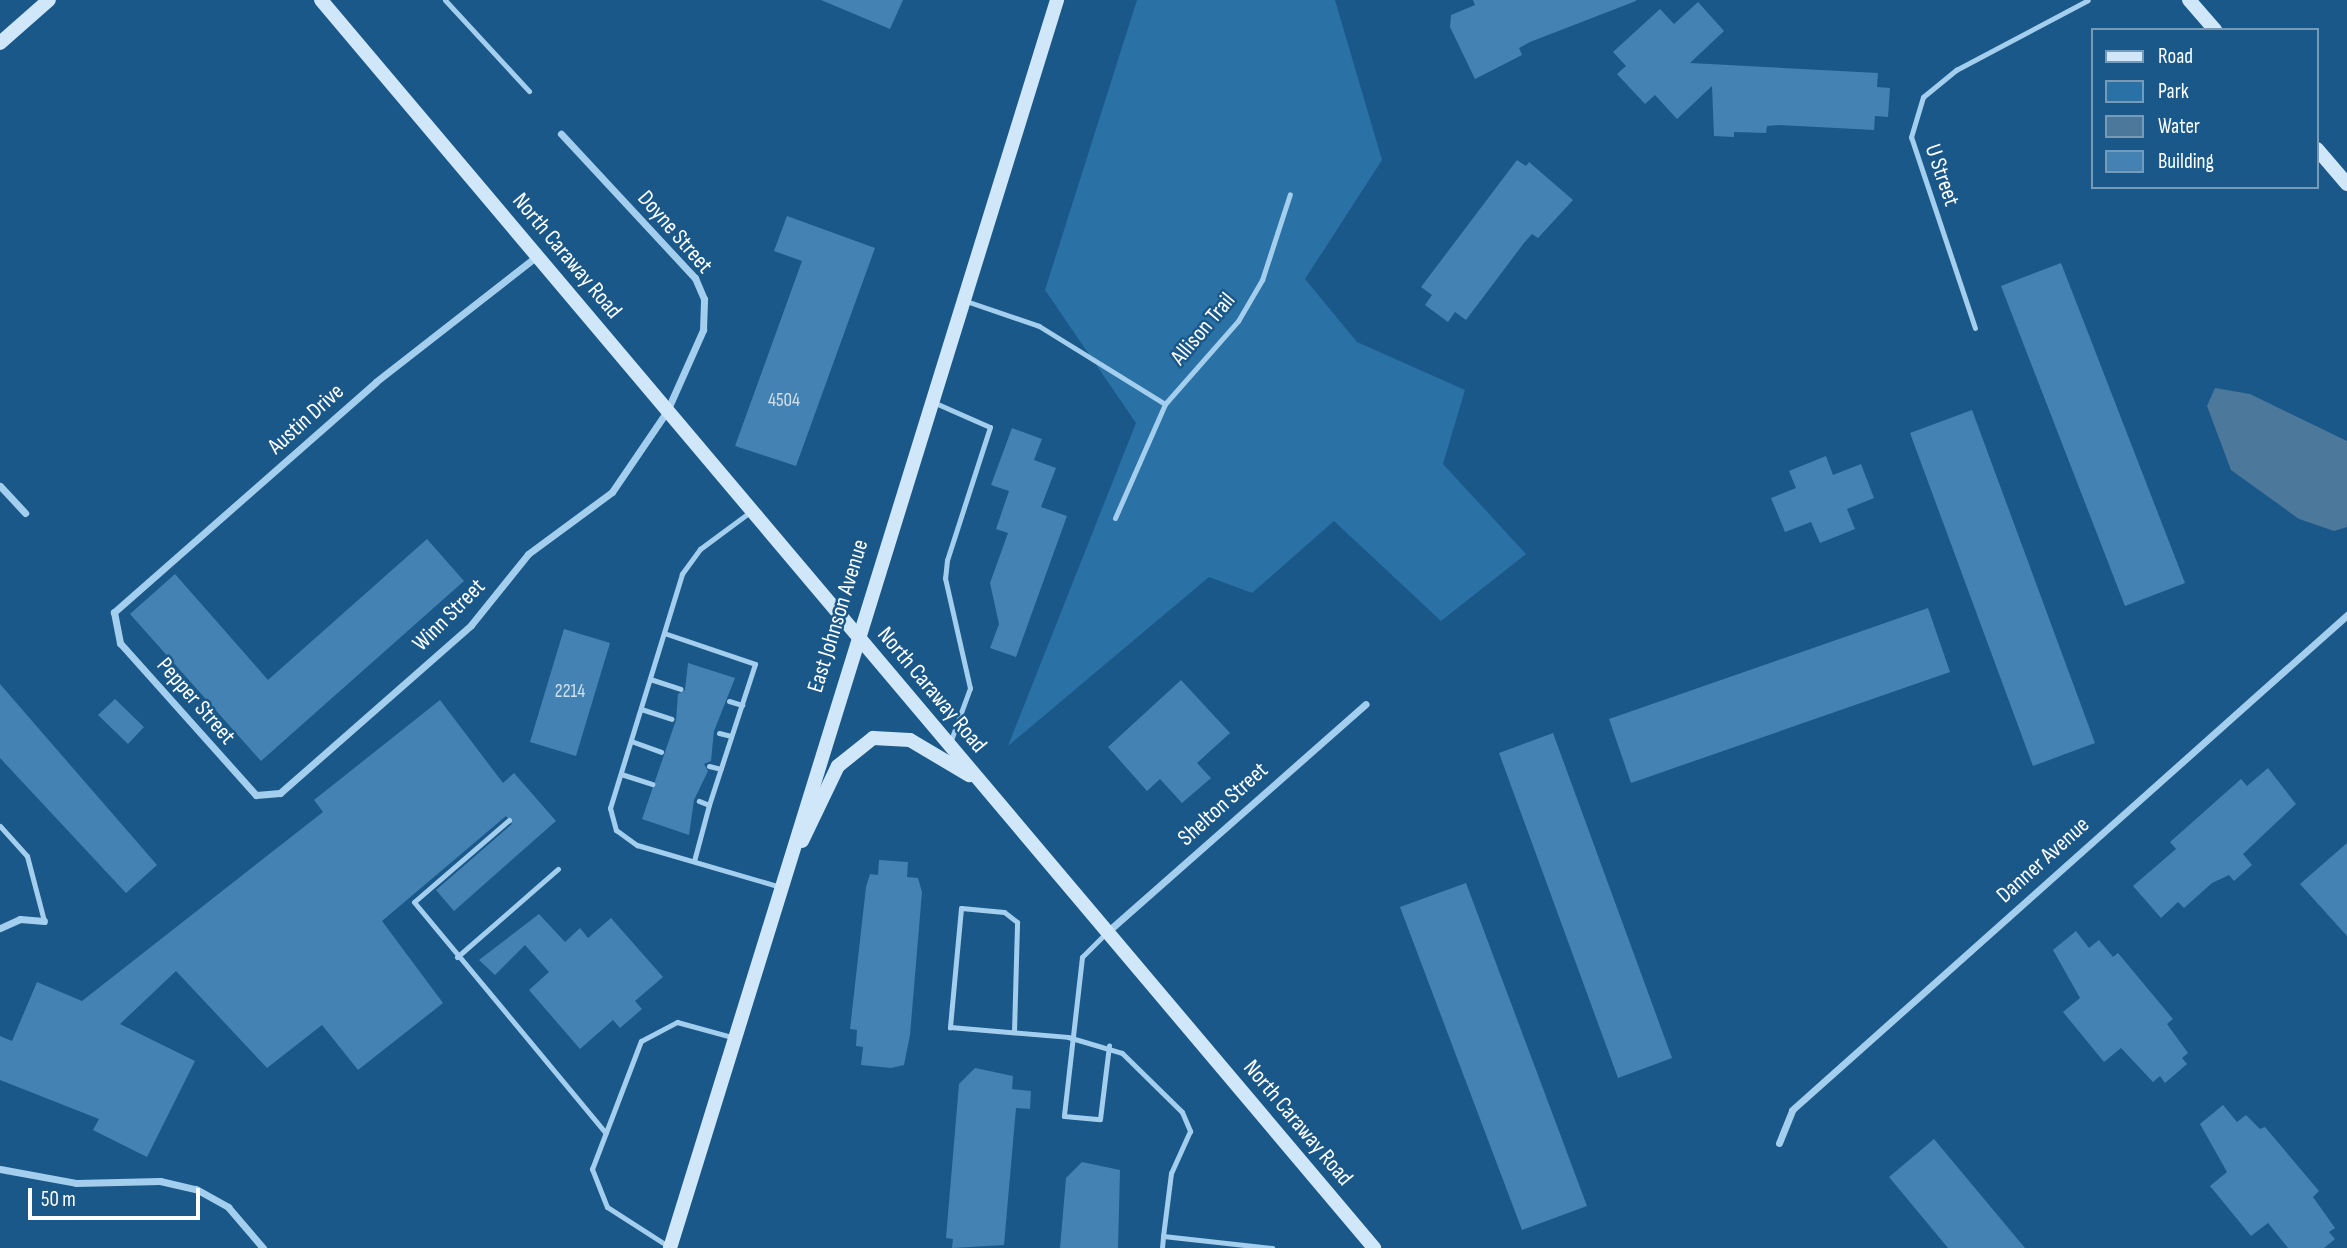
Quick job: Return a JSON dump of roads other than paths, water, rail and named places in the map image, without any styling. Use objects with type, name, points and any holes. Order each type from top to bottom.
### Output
[{"type":"street","points":[[0,43],[49,0]]},
{"type":"street","name":"North Caraway Road","points":[[321,0],[1374,1248]]},
{"type":"street","name":"East Johnson Avenue","points":[[670,1248],[856,635],[1058,0]]},
{"type":"street","points":[[2189,0],[2213,28]]},
{"type":"street","name":"Doyne Street","points":[[561,134],[695,278],[704,299],[703,330],[667,411]]},
{"type":"street","points":[[2319,151],[2347,184]]},
{"type":"street","name":"Austin Drive","points":[[112,621],[117,605],[180,550],[434,333],[537,256]]},
{"type":"street","name":"Winn Street","points":[[264,796],[280,793],[471,625],[528,554],[612,492],[667,411]]},
{"type":"street","points":[[0,486],[25,513]]},
{"type":"street","name":"Danner Avenue","points":[[1779,1143],[1802,1101],[2347,615]]},
{"type":"street","name":"Pepper Street","points":[[112,621],[120,643],[250,791],[264,796]]},
{"type":"street","name":"Shelton Street","points":[[1106,933],[1366,704]]},
{"type":"street","points":[[781,887],[838,766],[858,745],[883,736],[910,740],[979,780]]},
{"type":"street","points":[[0,928],[20,919],[44,921]]},
{"type":"street","points":[[0,1169],[76,1183],[160,1181],[196,1189],[228,1207],[263,1248]]},
{"type":"lane","points":[[445,0],[529,91]]},
{"type":"lane","name":"U Street","points":[[1975,328],[1910,137],[1923,97],[1956,70],[2088,0]]},
{"type":"lane","name":"Allison Trail","points":[[1115,518],[1165,404],[1238,321],[1262,280],[1290,194]]},
{"type":"lane","points":[[963,300],[1039,326],[1165,404]]},
{"type":"lane","points":[[929,401],[982,419],[990,428],[947,560],[945,578],[970,688],[949,746]]},
{"type":"lane","points":[[752,511],[701,549],[682,574],[610,808],[616,830],[637,845],[781,887]]},
{"type":"lane","points":[[664,633],[755,664],[709,805],[694,861]]},
{"type":"lane","points":[[650,679],[680,689]]},
{"type":"lane","points":[[729,701],[741,705]]},
{"type":"lane","points":[[641,709],[671,719]]},
{"type":"lane","points":[[719,733],[731,736]]},
{"type":"lane","points":[[631,741],[661,752]]},
{"type":"lane","points":[[709,766],[721,769]]},
{"type":"lane","points":[[621,774],[652,784]]},
{"type":"lane","points":[[699,801],[709,805]]},
{"type":"lane","points":[[509,820],[414,902],[606,1133]]},
{"type":"lane","points":[[0,826],[27,856],[44,921]]},
{"type":"lane","points":[[457,957],[558,869]]},
{"type":"lane","points":[[1014,1032],[1017,922],[1004,912],[961,908],[950,1027],[1068,1037],[1109,1046],[1188,1123],[1189,1142],[1171,1173],[1162,1248]]},
{"type":"lane","points":[[1106,933],[1082,957],[1068,1037],[1064,1116],[1100,1119],[1109,1046]]},
{"type":"lane","points":[[670,1248],[607,1207],[592,1169],[641,1041],[677,1022],[735,1038]]},
{"type":"lane","points":[[1163,1236],[1272,1248]]},
{"type":"water","points":[[2215,388],[2250,394],[2347,441],[2347,527],[2334,531],[2299,519],[2231,470],[2207,406]]}]
